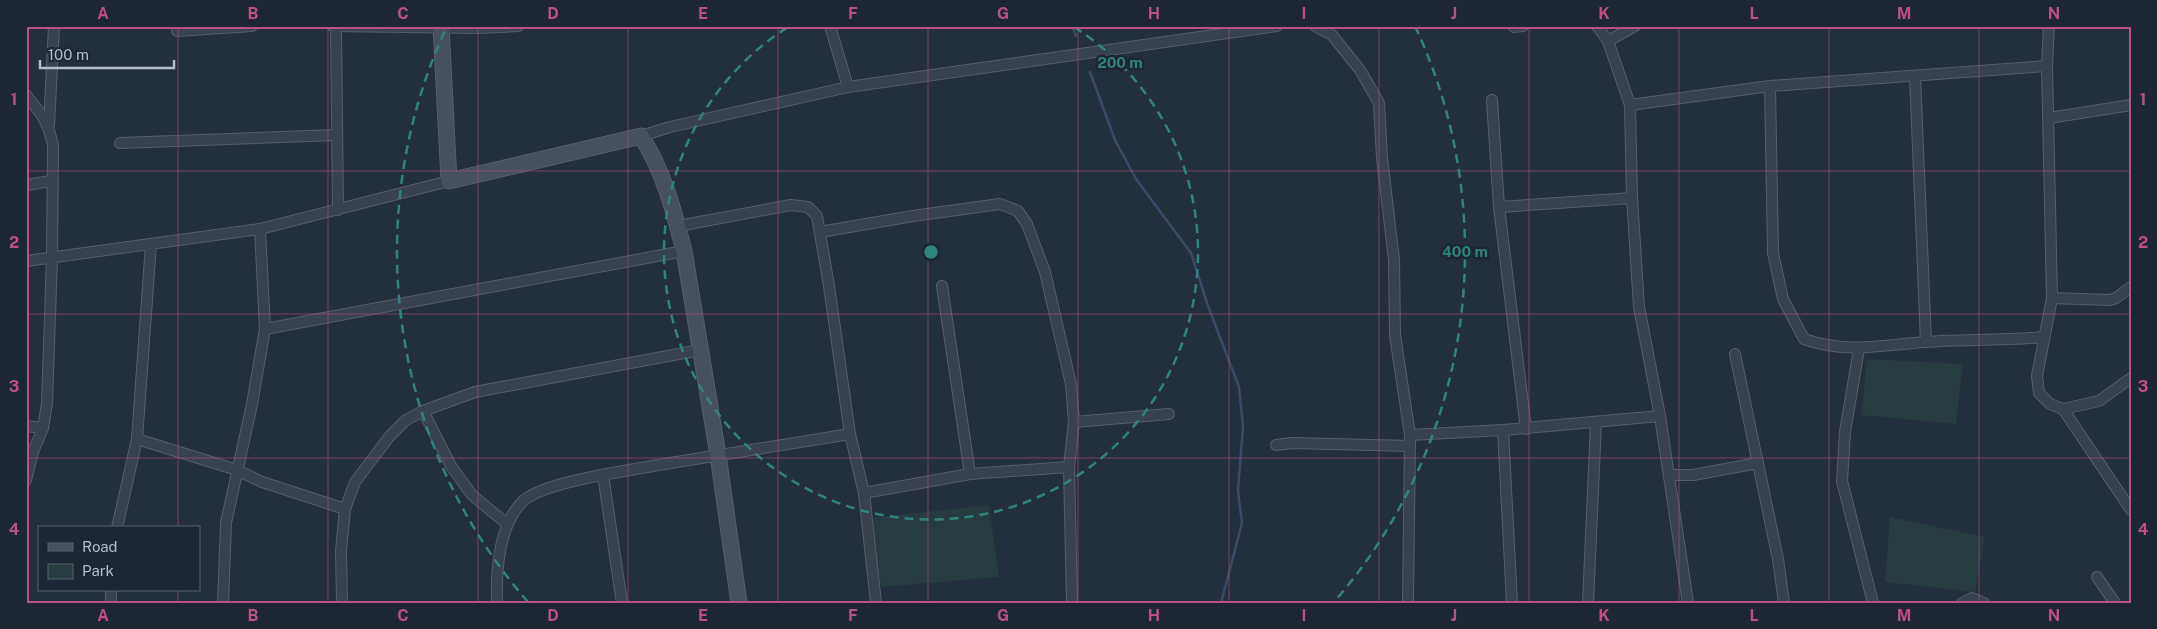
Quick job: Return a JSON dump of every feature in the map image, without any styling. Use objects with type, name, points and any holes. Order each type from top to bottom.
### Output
[{"type":"street","points":[[49,126],[54,26]]},
{"type":"street","points":[[177,31],[252,26]]},
{"type":"street","points":[[338,210],[334,26],[518,26]]},
{"type":"street","points":[[830,26],[848,87]]},
{"type":"street","points":[[26,261],[260,229],[449,181],[642,136],[670,127],[848,87],[1277,26]]},
{"type":"street","points":[[1315,26],[1332,35],[1360,70],[1379,103],[1382,158],[1394,260],[1395,335],[1410,441],[1408,603]]},
{"type":"street","points":[[1597,26],[1608,40],[1630,105],[1632,198],[1640,307],[1660,416],[1688,603]]},
{"type":"street","points":[[1608,40],[1628,32],[1634,26]]},
{"type":"street","points":[[2049,26],[2052,298],[2036,376],[2039,393],[2050,404],[2063,409],[2099,401],[2131,378]]},
{"type":"street","points":[[441,27],[449,181]]},
{"type":"street","points":[[1630,105],[1770,86],[2048,66]]},
{"type":"street","points":[[1915,76],[1926,342]]},
{"type":"street","points":[[1770,86],[1774,253],[1783,299],[1804,340],[1859,349],[1926,342],[2000,341],[2043,337]]},
{"type":"street","points":[[26,95],[44,116],[49,126],[53,145],[51,181],[52,258],[46,402],[43,428],[33,452],[26,480]]},
{"type":"street","points":[[1492,100],[1499,208],[1526,428]]},
{"type":"street","points":[[2049,118],[2131,105]]},
{"type":"street","points":[[120,143],[336,135]]},
{"type":"street","points":[[642,136],[653,154],[678,226],[684,251],[718,455],[739,603]]},
{"type":"street","points":[[26,185],[51,181]]},
{"type":"street","points":[[1499,208],[1632,198]]},
{"type":"street","points":[[820,232],[1000,204],[1018,212],[1028,224],[1045,272],[1071,384],[1074,422],[1069,467],[1072,603]]},
{"type":"street","points":[[678,226],[791,205],[808,207],[817,216],[850,434],[864,492],[876,603]]},
{"type":"street","points":[[223,603],[226,523],[265,329],[260,229]]},
{"type":"street","points":[[117,526],[137,439],[151,244]]},
{"type":"street","points":[[265,329],[684,251]]},
{"type":"street","points":[[942,286],[970,474]]},
{"type":"street","points":[[2052,298],[2110,300],[2131,287]]},
{"type":"street","points":[[1859,349],[1845,432],[1842,482],[1872,603]]},
{"type":"street","points":[[342,603],[341,551],[345,509],[355,482],[384,443],[406,420],[422,411],[475,392],[700,350]]},
{"type":"street","points":[[1736,354],[1778,559],[1784,603]]},
{"type":"street","points":[[2063,409],[2131,510]]},
{"type":"street","points":[[422,411],[451,466],[472,496],[508,524]]},
{"type":"street","points":[[1074,422],[1169,414]]},
{"type":"street","points":[[1276,445],[1292,443],[1410,441],[1503,430],[1660,416]]},
{"type":"street","points":[[1588,603],[1596,423]]},
{"type":"street","points":[[26,426],[43,428]]},
{"type":"street","points":[[1503,430],[1512,603]]},
{"type":"street","points":[[497,603],[501,543],[508,524],[522,502],[532,495],[547,488],[604,475],[850,434]]},
{"type":"street","points":[[137,439],[237,470],[262,482],[345,509]]},
{"type":"street","points":[[1669,475],[1693,475],[1758,463]]},
{"type":"street","points":[[864,492],[970,474],[1069,467]]},
{"type":"street","points":[[604,475],[622,603]]},
{"type":"street","points":[[2097,577],[2115,603]]},
{"type":"street","points":[[1962,603],[1972,598],[1984,603]]},
{"type":"green space","points":[[1867,359],[1963,364],[1956,424],[1861,415]]},
{"type":"green space","points":[[989,505],[999,577],[881,587],[872,518]]},
{"type":"green space","points":[[1890,517],[1985,537],[1975,592],[1885,582]]},
{"type":"waterway","points":[[1072,26],[1076,36]]},
{"type":"waterway","points":[[1090,72],[1115,140],[1136,179],[1191,253],[1208,306],[1239,387],[1243,426],[1238,491],[1242,523],[1221,603]]}]
